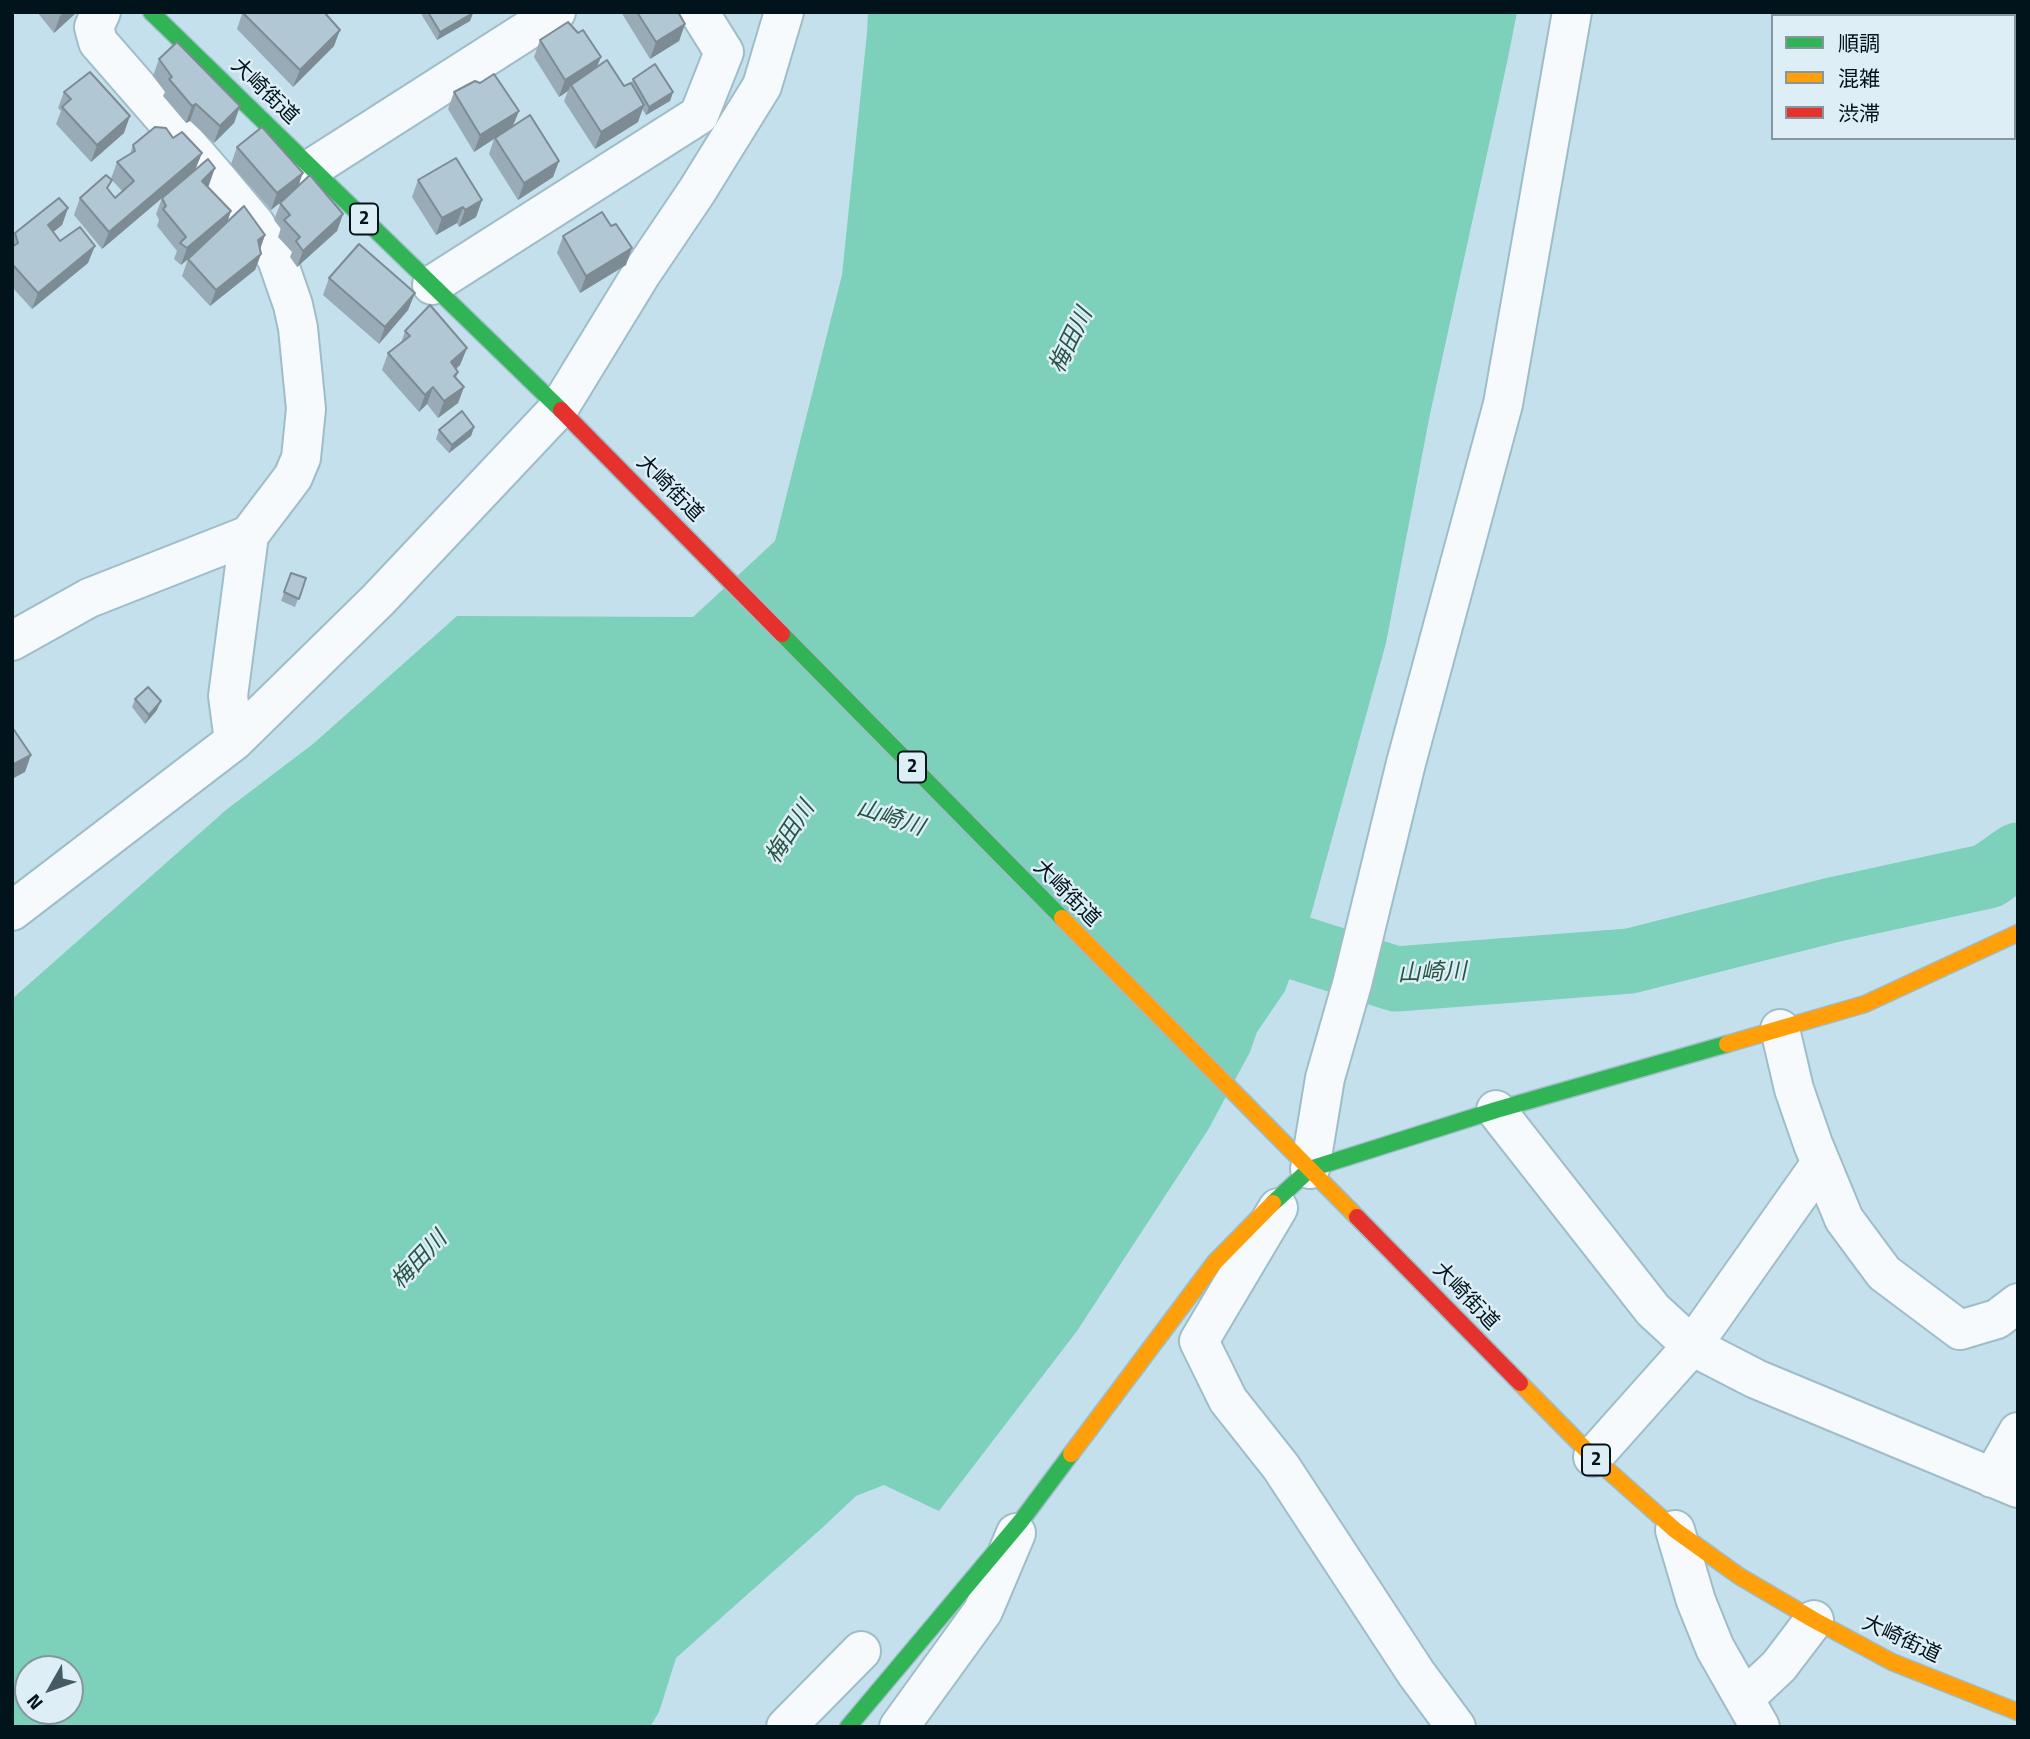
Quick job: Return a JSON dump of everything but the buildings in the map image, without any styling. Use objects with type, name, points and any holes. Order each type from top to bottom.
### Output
[{"type":"main road","name":"大崎街道","points":[[151,12],[568,417],[1247,1107],[1301,1177],[1593,1457],[1675,1530],[1739,1576],[1892,1662],[2008,1716]]},
{"type":"main road","points":[[848,1727],[1021,1521],[1215,1262],[1301,1177],[1496,1110],[1865,1004],[2018,933]]},
{"type":"street","points":[[12,641],[89,598],[248,535],[293,477],[301,458],[306,409],[298,328],[277,260],[255,224],[214,174],[98,42],[94,27],[101,12]]},
{"type":"street","points":[[312,168],[556,12]]},
{"type":"street","points":[[432,285],[699,115],[724,52],[699,12]]},
{"type":"street","points":[[12,911],[234,741],[568,417],[641,274],[762,86],[784,12]]},
{"type":"street","points":[[1456,1727],[1416,1673],[1281,1467],[1228,1400],[1199,1341],[1301,1177],[1406,763],[1503,404],[1572,12]]},
{"type":"street","points":[[234,741],[228,696],[248,535]]},
{"type":"street","points":[[1780,1029],[1794,1089],[1844,1219],[1884,1273],[1960,1330],[2011,1322]]},
{"type":"street","points":[[1496,1110],[1653,1310],[1692,1346],[1756,1379],[2005,1483],[2018,1432]]},
{"type":"street","points":[[1593,1457],[1692,1346],[1821,1163]]},
{"type":"street","points":[[899,1727],[983,1611],[1021,1521]]},
{"type":"street","points":[[1675,1530],[1696,1601],[1715,1648],[1752,1713]]},
{"type":"street","points":[[1752,1713],[1779,1665],[1814,1620]]},
{"type":"street","points":[[786,1727],[861,1651]]},
{"type":"water","name":"梅田川","points":[[868,12],[1517,12],[1430,414],[1386,643],[1307,929],[1285,991],[1257,1032],[1250,1052],[1208,1130],[1077,1331],[939,1511],[884,1485],[856,1496],[676,1658],[659,1712],[650,1727],[12,1727],[12,999],[226,810],[313,744],[457,616],[693,617],[775,541],[842,275]]},
{"type":"waterway","name":"山崎川","points":[[1217,922],[1396,979],[1630,961],[1832,910],[1988,876],[2018,855]]},
{"type":"traffic: fast","points":[[151,12],[561,410]]},
{"type":"traffic: fast","points":[[782,634],[1062,918]]},
{"type":"traffic: fast","points":[[1273,1203],[1310,1169],[1496,1110],[1727,1044]]},
{"type":"traffic: fast","points":[[848,1727],[1021,1521],[1071,1454]]},
{"type":"traffic: slow","points":[[1062,918],[1357,1217]]},
{"type":"traffic: slow","points":[[1727,1044],[1865,1004],[2018,933]]},
{"type":"traffic: slow","points":[[1071,1454],[1215,1262],[1273,1203]]},
{"type":"traffic: slow","points":[[1520,1383],[1593,1457],[1675,1530],[1739,1576],[1892,1662],[2018,1712]]},
{"type":"traffic: jam","points":[[561,410],[782,634]]},
{"type":"traffic: jam","points":[[1357,1217],[1520,1383]]}]
